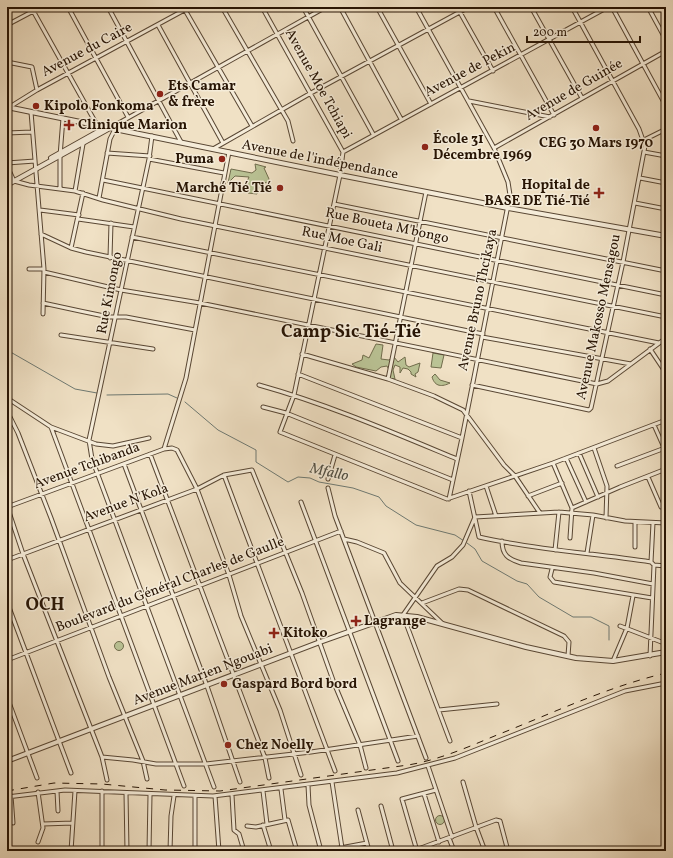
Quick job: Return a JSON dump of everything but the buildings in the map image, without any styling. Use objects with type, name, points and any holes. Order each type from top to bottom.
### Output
[{"type":"street","points":[[31,7],[97,125]]},
{"type":"street","points":[[7,25],[41,7]]},
{"type":"street","points":[[68,7],[128,117]]},
{"type":"street","points":[[108,7],[181,142]]},
{"type":"street","name":"Avenue du Caire","points":[[8,108],[37,90],[190,7]]},
{"type":"street","points":[[222,7],[281,110],[289,126],[292,141]]},
{"type":"street","name":"Avenue Moe Tchiapi","points":[[262,7],[343,152],[340,176],[294,395],[280,432],[335,455]]},
{"type":"street","points":[[303,7],[373,134]]},
{"type":"street","points":[[60,155],[326,7]]},
{"type":"street","points":[[340,7],[401,119]]},
{"type":"street","points":[[376,7],[431,104]]},
{"type":"street","name":"Avenue Bruno Thcikaya","points":[[416,7],[462,87],[494,148],[508,182],[510,195],[467,414],[448,499]]},
{"type":"street","points":[[457,7],[493,71]]},
{"type":"street","points":[[213,150],[311,93],[469,7]]},
{"type":"street","points":[[494,7],[553,116]]},
{"type":"street","points":[[531,7],[582,98]]},
{"type":"street","points":[[572,7],[644,140],[665,130]]},
{"type":"street","name":"Avenue de Pekin","points":[[343,152],[373,134],[493,71],[608,7]]},
{"type":"street","points":[[612,7],[666,106]]},
{"type":"street","points":[[648,7],[666,40]]},
{"type":"street","points":[[185,10],[252,126]]},
{"type":"street","points":[[158,25],[223,143]]},
{"type":"street","name":"Avenue de Guinée","points":[[494,148],[553,116],[611,80],[666,51]]},
{"type":"street","points":[[7,62],[32,67],[37,90]]},
{"type":"street","points":[[469,101],[553,116]]},
{"type":"street","name":"Avenue de l'indépendance","points":[[8,108],[112,127],[213,150],[229,152],[340,176],[629,229]]},
{"type":"street","points":[[31,112],[44,271],[43,314]]},
{"type":"street","points":[[60,188],[60,155],[63,118]]},
{"type":"street","points":[[99,198],[112,127]]},
{"type":"street","points":[[7,185],[35,168],[112,127]]},
{"type":"street","points":[[7,133],[32,132]]},
{"type":"street","name":"Rue Kimongo","points":[[152,136],[150,157],[121,290],[117,317],[89,440],[90,453],[214,787]]},
{"type":"street","name":"Avenue Makosso Mensagou","points":[[472,385],[539,400],[591,409],[603,359],[640,178],[644,152],[644,140]]},
{"type":"street","points":[[75,191],[82,144]]},
{"type":"street","points":[[164,449],[186,378],[218,203],[229,152]]},
{"type":"street","points":[[644,152],[666,156]]},
{"type":"street","points":[[108,153],[150,157],[224,173]]},
{"type":"street","points":[[7,163],[35,161]]},
{"type":"street","points":[[7,166],[14,180]]},
{"type":"street","points":[[640,178],[666,183]]},
{"type":"street","points":[[7,182],[14,180]]},
{"type":"street","name":"Rue Moe Gali","points":[[14,180],[37,186],[75,191],[138,210],[666,317]]},
{"type":"street","name":"Rue Boueta M'bongo","points":[[103,180],[143,190],[329,225],[666,295]]},
{"type":"street","points":[[388,379],[426,192]]},
{"type":"street","points":[[71,248],[79,217],[83,193]]},
{"type":"street","points":[[634,203],[666,209]]},
{"type":"street","points":[[334,204],[420,220],[666,271]]},
{"type":"street","points":[[40,210],[134,227]]},
{"type":"street","points":[[110,258],[111,224]]},
{"type":"street","points":[[629,229],[666,236]]},
{"type":"street","points":[[41,234],[71,248],[110,258],[631,364]]},
{"type":"street","points":[[132,238],[319,274],[659,343]]},
{"type":"street","points":[[29,269],[44,271],[121,290],[200,302],[597,384],[604,384],[666,338]]},
{"type":"street","points":[[43,303],[68,309],[117,317],[126,317],[195,330]]},
{"type":"street","points":[[61,335],[153,349]]},
{"type":"street","points":[[650,349],[666,373]]},
{"type":"street","points":[[302,354],[388,379],[434,396],[455,406],[467,414],[504,465],[515,476],[540,513]]},
{"type":"street","points":[[298,374],[462,438]]},
{"type":"street","points":[[259,385],[294,395],[457,459]]},
{"type":"street","points":[[7,398],[51,427],[89,440],[96,444],[113,446],[149,438]]},
{"type":"street","points":[[263,407],[286,413],[453,480]]},
{"type":"street","points":[[7,411],[8,416],[18,433],[124,717],[143,761],[147,780]]},
{"type":"street","points":[[328,479],[335,455],[448,499],[553,463],[666,420]]},
{"type":"street","points":[[654,425],[666,452]]},
{"type":"street","points":[[51,427],[184,786]]},
{"type":"street","name":"Avenue Tchibanda","points":[[7,507],[71,482],[164,449],[175,448],[178,451],[197,489]]},
{"type":"street","points":[[594,448],[604,474],[608,492],[606,518]]},
{"type":"street","points":[[617,466],[664,448]]},
{"type":"street","points":[[579,453],[598,497]]},
{"type":"street","points":[[150,454],[199,587],[265,758],[270,778]]},
{"type":"street","points":[[566,458],[586,502]]},
{"type":"street","points":[[553,463],[572,508],[573,513],[570,538]]},
{"type":"street","points":[[124,464],[235,762],[240,782]]},
{"type":"street","name":"Avenue N'Kola","points":[[7,560],[197,489],[224,475],[252,470],[285,551]]},
{"type":"street","points":[[572,508],[608,492],[666,470]]},
{"type":"street","points":[[224,475],[335,771]]},
{"type":"street","points":[[648,477],[661,507]]},
{"type":"street","points":[[528,496],[562,483]]},
{"type":"street","points":[[486,486],[496,516]]},
{"type":"street","points":[[328,488],[329,499],[426,758]]},
{"type":"street","points":[[197,489],[229,575],[241,616],[262,665],[296,754],[301,775]]},
{"type":"street","points":[[470,491],[478,536],[555,550],[651,562],[654,565],[666,566],[666,550]]},
{"type":"street","points":[[301,502],[398,761]]},
{"type":"street","points":[[7,507],[102,757],[108,780]]},
{"type":"street","points":[[475,517],[559,512],[592,515],[635,522],[666,523]]},
{"type":"street","points":[[555,550],[559,512]]},
{"type":"street","points":[[587,553],[592,515]]},
{"type":"street","points":[[450,741],[403,614],[437,566],[452,557],[463,545],[475,517]]},
{"type":"street","points":[[635,522],[635,547]]},
{"type":"street","points":[[651,562],[653,523]]},
{"type":"street","name":"Boulevard du Général Charles de Gaulle","points":[[7,660],[199,587],[285,551],[341,531]]},
{"type":"street","points":[[344,539],[382,551],[400,583],[444,624]]},
{"type":"street","points":[[502,541],[505,555],[512,560],[552,569],[594,573],[653,584]]},
{"type":"street","points":[[285,551],[334,683],[360,745],[366,768]]},
{"type":"street","points":[[650,656],[654,565]]},
{"type":"street","points":[[552,569],[550,577],[554,582],[652,598]]},
{"type":"street","points":[[422,603],[459,589],[468,590],[564,636],[569,642],[568,656]]},
{"type":"street","points":[[613,661],[627,628],[633,596]]},
{"type":"street","points":[[7,602],[71,773]]},
{"type":"street","name":"Avenue Marien Ngouabi","points":[[7,761],[320,642],[389,617],[403,614],[568,656],[613,661],[650,656],[666,652]]},
{"type":"street","points":[[620,626],[664,643],[666,652]]},
{"type":"street","points":[[12,823],[9,797],[38,792],[102,791],[150,795],[216,796],[397,773],[455,758],[625,691],[666,683]]},
{"type":"street","points":[[7,697],[37,778]]},
{"type":"street","points":[[439,710],[497,704]]},
{"type":"street","points":[[102,757],[143,761],[156,764],[206,764],[235,762],[327,750],[418,736]]},
{"type":"street","points":[[428,766],[454,851]]},
{"type":"street","points":[[332,782],[342,848]]},
{"type":"street","points":[[463,782],[476,828],[485,851]]},
{"type":"street","points":[[308,785],[309,805],[322,851],[367,842]]},
{"type":"street","points":[[280,789],[285,820]]},
{"type":"street","points":[[436,790],[402,800],[416,851],[496,820],[500,821],[508,851]]},
{"type":"street","points":[[57,791],[58,811]]},
{"type":"street","points":[[71,851],[75,791]]},
{"type":"street","points":[[102,791],[102,851]]},
{"type":"street","points":[[264,791],[265,824],[271,851]]},
{"type":"street","points":[[38,792],[43,824],[38,842]]},
{"type":"street","points":[[126,793],[127,851]]},
{"type":"street","points":[[424,794],[439,842]]},
{"type":"street","points":[[149,851],[150,795]]},
{"type":"street","points":[[232,795],[234,830],[239,834],[244,851]]},
{"type":"street","points":[[170,851],[171,816],[174,796]]},
{"type":"street","points":[[194,796],[195,851]]},
{"type":"street","points":[[216,796],[219,851]]},
{"type":"street","points":[[381,806],[393,851]]},
{"type":"street","points":[[358,810],[369,851]]},
{"type":"street","points":[[247,826],[285,820],[289,821],[297,851]]},
{"type":"street","points":[[43,824],[73,823]]},
{"type":"green space","points":[[255,164],[266,167],[264,168],[269,179],[268,183],[260,182],[257,194],[248,193],[244,188],[249,177],[235,176],[228,183],[231,169],[252,173],[256,170]]},
{"type":"green space","points":[[376,344],[383,345],[381,359],[389,360],[393,356],[389,370],[387,366],[381,367],[376,371],[356,367],[352,364],[362,360],[363,355],[369,358]]},
{"type":"green space","points":[[433,353],[444,355],[441,368],[431,367]]},
{"type":"green space","points":[[394,357],[398,362],[405,357],[406,365],[409,367],[420,363],[418,372],[415,374],[416,377],[411,374],[408,369],[403,368],[400,373],[400,367],[395,365],[393,370],[395,379],[389,378]]},
{"type":"green space","points":[[435,374],[440,380],[450,383],[439,385],[435,383],[432,377]]},
{"type":"green space","points":[[119,641],[124,646],[119,651],[114,646]]},
{"type":"green space","points":[[438,816],[442,816],[444,820],[442,824],[438,824],[436,822],[436,818]]},
{"type":"waterway","name":"Mfallo","points":[[7,350],[75,389],[97,393]]},
{"type":"waterway","name":"Mfallo","points":[[107,395],[168,394],[177,398]]},
{"type":"waterway","name":"Mfallo","points":[[185,402],[218,430],[256,450],[256,462],[288,482],[298,477],[310,478],[319,482],[353,488],[379,497],[386,506],[416,525],[455,535],[464,541]]},
{"type":"waterway","name":"Mfallo","points":[[467,543],[475,549],[482,561],[517,581],[527,584],[539,597],[573,617],[591,617],[609,626],[609,640]]},
{"type":"waterway","points":[[7,848],[21,847],[27,851]]},
{"type":"railway","points":[[7,791],[54,783],[102,784],[165,790],[220,791],[420,763],[453,753],[601,693],[666,673]]},
{"type":"place","name":"Ets Camar & frère","points":[[160,94]]},
{"type":"place","name":"Kipolo Fonkoma","points":[[36,106]]},
{"type":"place","name":"Clinique Marion","points":[[69,125]]},
{"type":"place","name":"CEG 30 Mars 1970","points":[[596,128]]},
{"type":"place","name":"École 31 Décembre 1969","points":[[425,147]]},
{"type":"place","name":"Puma","points":[[222,159]]},
{"type":"place","name":"Marché Tié Tié","points":[[280,188]]},
{"type":"place","name":"Hopital de BASE DE Tié-Tié","points":[[599,193]]},
{"type":"place","name":"Lagrange","points":[[356,621]]},
{"type":"place","name":"Kitoko","points":[[274,633]]},
{"type":"place","name":"Gaspard Bord bord","points":[[224,684]]},
{"type":"place","name":"Chez Noelly","points":[[228,745]]},
{"type":"district","name":"Camp Sic Tié-Tié","points":[[351,332]]},
{"type":"district","name":"OCH","points":[[45,605]]}]
